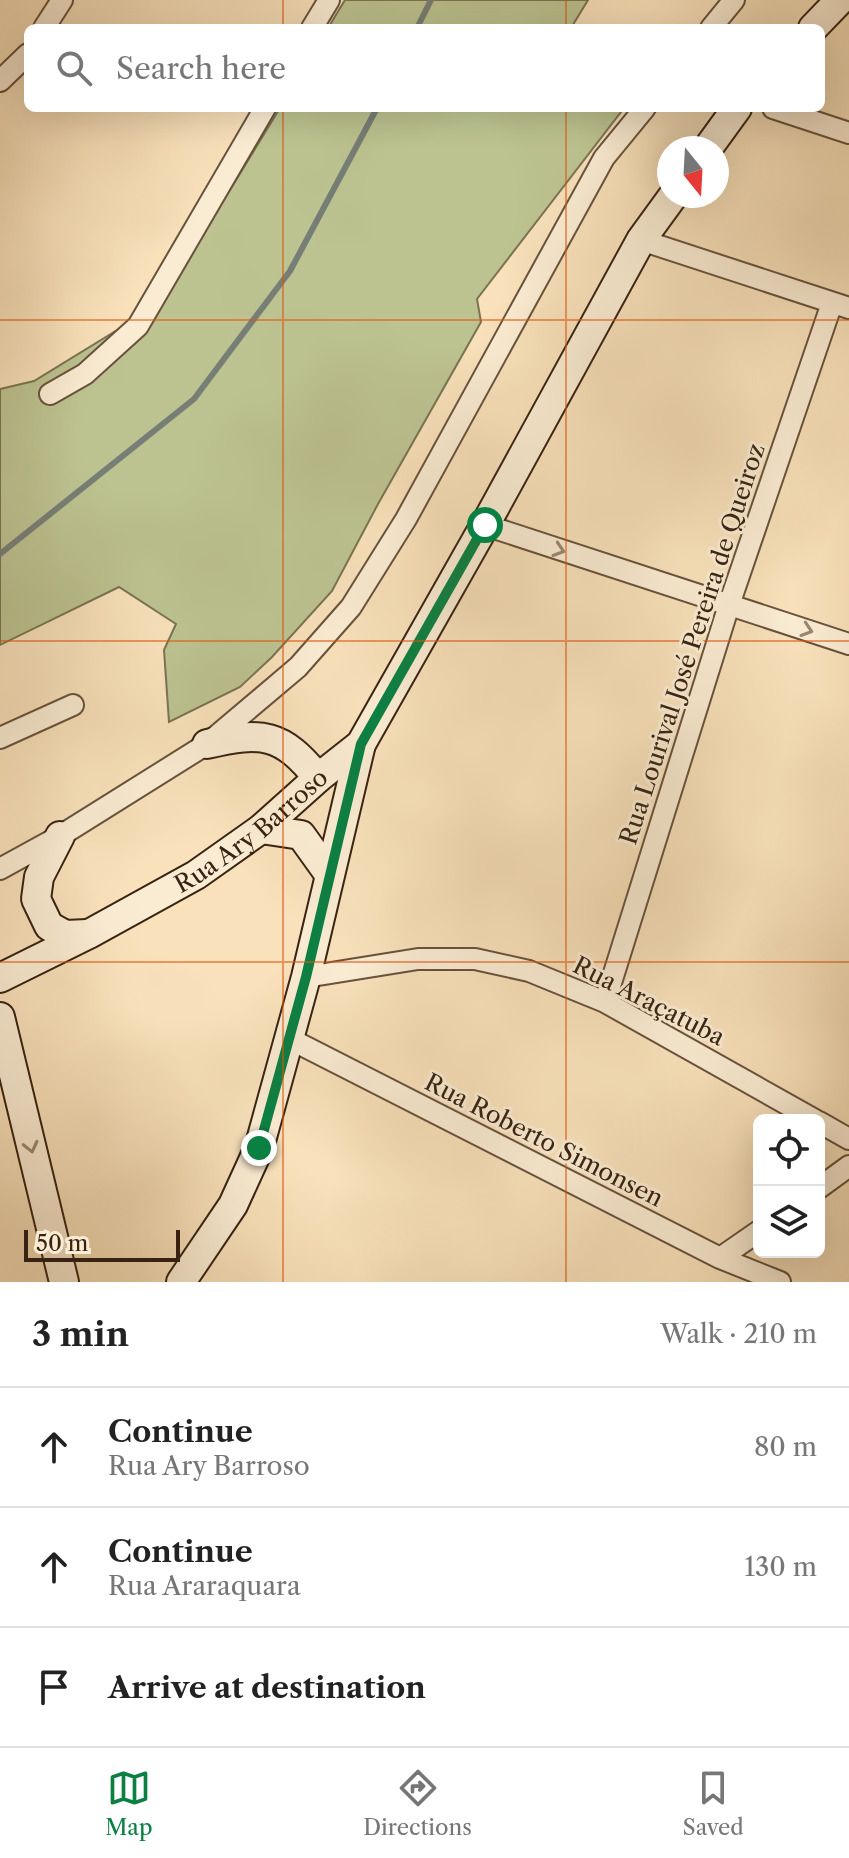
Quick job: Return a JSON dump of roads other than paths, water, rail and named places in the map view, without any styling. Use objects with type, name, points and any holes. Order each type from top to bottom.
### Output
[{"type":"main road","points":[[817,24],[840,0]]},
{"type":"main road","points":[[717,136],[734,112]]},
{"type":"main road","name":"Rua Ary Barroso","points":[[0,978],[89,934],[196,875],[261,829],[361,744],[641,240],[664,208]]},
{"type":"main road","points":[[207,744],[242,736],[274,739],[302,758],[318,778]]},
{"type":"main road","points":[[181,1282],[233,1205],[259,1148],[306,977],[361,744]]},
{"type":"main road","points":[[261,829],[301,835],[329,874]]},
{"type":"main road","points":[[60,836],[39,877],[36,899],[49,926],[65,935],[89,934]]},
{"type":"main road","points":[[0,1017],[64,1282]]},
{"type":"street","points":[[47,24],[62,0]]},
{"type":"street","points":[[314,24],[329,0]]},
{"type":"street","points":[[714,24],[734,0]]},
{"type":"street","points":[[0,81],[24,58]]},
{"type":"street","points":[[50,394],[85,374],[138,326],[263,112]]},
{"type":"street","points":[[0,869],[60,836],[207,744],[298,667],[351,607],[406,519],[604,158],[642,112]]},
{"type":"street","points":[[785,112],[849,133]]},
{"type":"street","points":[[641,240],[841,305]]},
{"type":"street","name":"Rua Lourival José Pereira de Queiroz","points":[[605,1002],[729,605],[841,305]]},
{"type":"street","points":[[485,525],[849,644]]},
{"type":"street","points":[[0,738],[73,705]]},
{"type":"street","name":"Rua Araçatuba","points":[[306,977],[418,959],[475,959],[529,971],[605,1002],[805,1114]]},
{"type":"street","name":"Rua Roberto Simonsen","points":[[288,1038],[720,1258],[780,1282]]},
{"type":"street","name":"Rua Araçatuba","points":[[825,1126],[849,1139]]},
{"type":"street","points":[[822,1186],[849,1166]]},
{"type":"street","points":[[720,1258],[753,1235]]},
{"type":"waterway","points":[[419,24],[431,0]]},
{"type":"waterway","points":[[0,554],[194,399],[290,271],[375,112]]}]
